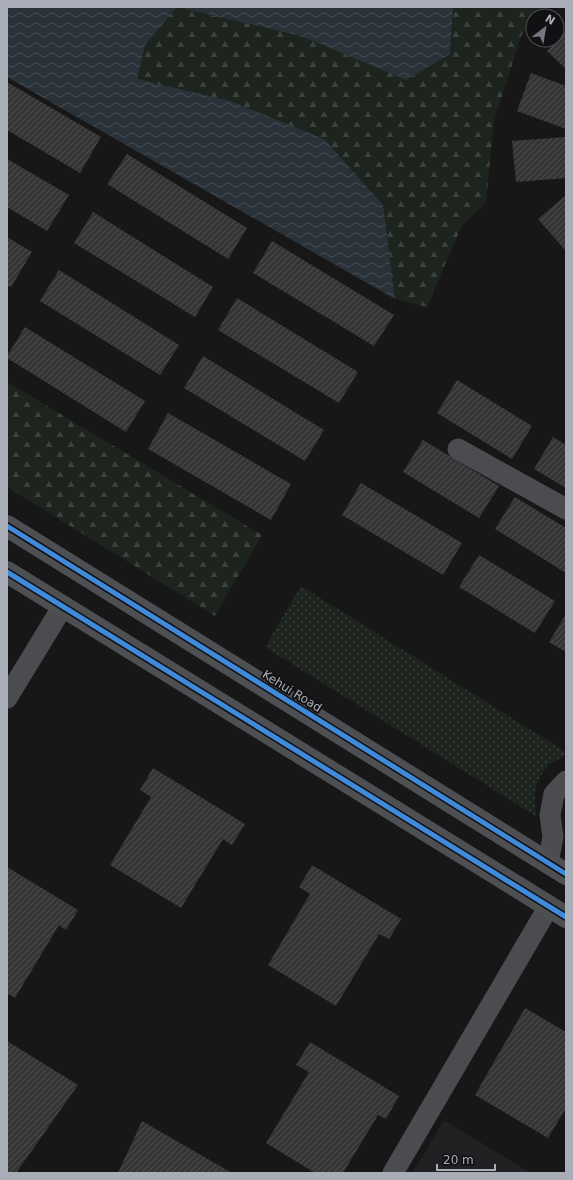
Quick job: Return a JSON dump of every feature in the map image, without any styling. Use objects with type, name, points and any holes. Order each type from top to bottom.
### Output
[{"type":"main road","name":"Kehui Road","points":[[7,526],[559,865]]},
{"type":"main road","points":[[7,572],[557,912]]},
{"type":"street","points":[[458,449],[566,509]]},
{"type":"street","points":[[7,698],[63,606]]},
{"type":"street","points":[[559,865],[550,815],[554,794],[566,781]]},
{"type":"street","points":[[393,1173],[557,912]]},
{"type":"shaded area","points":[[444,1120],[531,1173],[412,1173]]},
{"type":"green space","points":[[177,7],[301,36],[406,80],[450,54],[453,7],[542,7],[525,8],[525,30],[522,34],[494,121],[486,203],[462,225],[427,307],[395,299],[383,206],[136,80],[145,45]]},
{"type":"green space","points":[[7,382],[262,535],[215,616],[7,487]]},
{"type":"green space","points":[[301,586],[566,752],[566,755],[549,765],[539,779],[535,796],[536,816],[265,647]]},
{"type":"water","points":[[7,7],[177,7],[145,45],[137,79],[230,101],[324,139],[383,205],[395,299],[7,77]]},
{"type":"water","points":[[177,7],[453,7],[450,54],[406,80],[301,36]]},
{"type":"building","points":[[566,31],[566,69],[547,51],[550,48],[565,48]]},
{"type":"building","points":[[531,73],[566,86],[566,129],[517,111]]},
{"type":"building","points":[[7,82],[101,137],[80,173],[7,130]]},
{"type":"building","points":[[566,137],[566,178],[516,182],[512,141]]},
{"type":"building","points":[[127,154],[247,228],[228,259],[107,184]]},
{"type":"building","points":[[7,159],[69,195],[47,231],[7,207]]},
{"type":"building","points":[[566,195],[566,249],[565,250],[538,219]]},
{"type":"building","points":[[93,212],[213,287],[195,317],[74,243]]},
{"type":"building","points":[[7,237],[32,252],[11,287],[7,285]]},
{"type":"building","points":[[272,241],[394,315],[374,346],[253,273]]},
{"type":"building","points":[[59,270],[179,345],[160,375],[40,301]]},
{"type":"building","points":[[237,298],[358,372],[339,403],[218,330]]},
{"type":"building","points":[[25,327],[145,401],[126,432],[7,358]]},
{"type":"building","points":[[203,356],[324,430],[305,461],[184,388]]},
{"type":"building","points":[[457,380],[532,426],[512,459],[437,413]]},
{"type":"building","points":[[168,413],[291,484],[271,520],[148,449]]},
{"type":"building","points":[[553,437],[566,445],[566,488],[534,469]]},
{"type":"building","points":[[423,440],[499,486],[479,518],[403,472]]},
{"type":"building","points":[[361,483],[462,543],[443,575],[342,515]]},
{"type":"building","points":[[515,497],[566,528],[566,573],[495,529]]},
{"type":"building","points":[[479,555],[555,601],[535,633],[459,587]]},
{"type":"building","points":[[566,614],[566,652],[549,642]]},
{"type":"building","points":[[153,768],[245,824],[232,845],[223,839],[181,908],[110,865],[151,797],[140,790]]},
{"type":"building","points":[[312,865],[401,919],[389,939],[379,934],[336,1006],[268,965],[310,894],[299,887]]},
{"type":"building","points":[[7,867],[78,910],[66,930],[59,925],[15,998],[7,993]]},
{"type":"building","points":[[525,1008],[566,1032],[566,1108],[548,1138],[475,1095]]},
{"type":"building","points":[[7,1041],[78,1085],[16,1173],[7,1173]]},
{"type":"building","points":[[310,1042],[399,1096],[386,1119],[378,1115],[343,1173],[315,1173],[266,1143],[309,1072],[296,1065]]},
{"type":"building","points":[[142,1121],[232,1173],[118,1173]]},
{"type":"cycle path","points":[[7,526],[566,874]]},
{"type":"cycle path","points":[[7,572],[566,917]]}]
